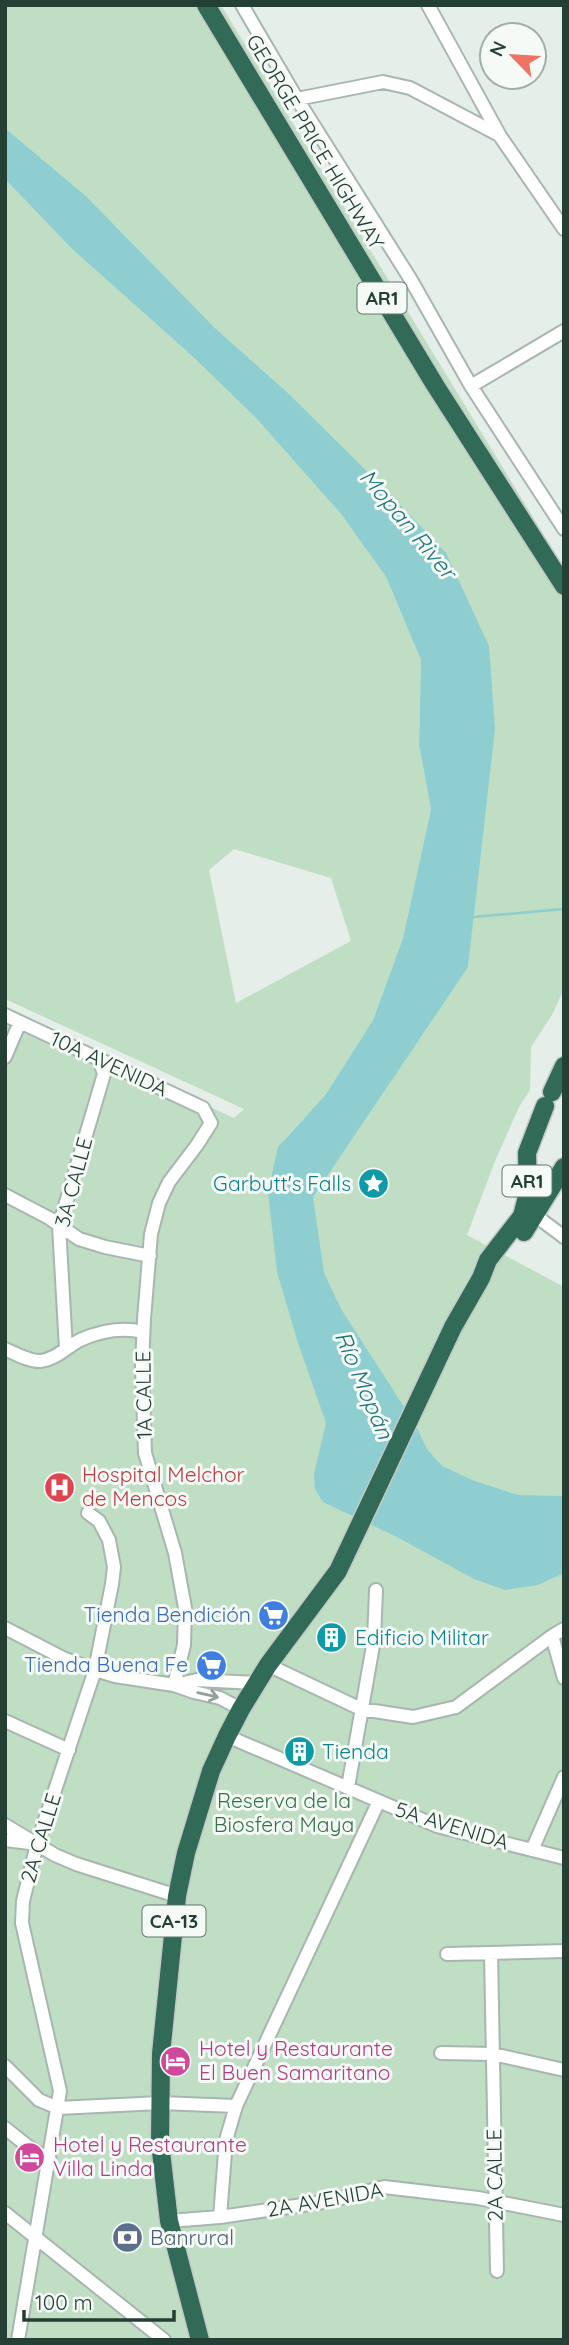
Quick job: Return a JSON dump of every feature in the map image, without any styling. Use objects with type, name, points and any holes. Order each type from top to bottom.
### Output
[{"type":"highway","name":"GEORGE PRICE HIGHWAY","points":[[206,5],[435,385],[564,586]]},
{"type":"highway","name":"AR1","points":[[530,1212],[527,1153],[564,1066]]},
{"type":"highway","name":"AR1","points":[[500,1252],[519,1223],[564,1167]]},
{"type":"highway","name":"CA-13","points":[[200,2340],[169,2221],[160,2143],[162,2054],[177,1896],[186,1853],[208,1782],[240,1709],[268,1665],[329,1585],[353,1542],[438,1360],[481,1278],[500,1252]]},
{"type":"street","points":[[242,5],[297,99],[411,280],[471,386],[564,529]]},
{"type":"street","points":[[428,5],[500,136],[564,229]]},
{"type":"street","points":[[297,99],[383,82],[398,85],[474,120],[500,136]]},
{"type":"street","points":[[471,386],[564,331]]},
{"type":"street","name":"10A AVENIDA","points":[[5,1016],[203,1108],[209,1116]]},
{"type":"street","points":[[5,1057],[20,1022]]},
{"type":"street","name":"3A CALLE","points":[[66,1349],[59,1226],[104,1074],[99,1059]]},
{"type":"street","name":"1A CALLE","points":[[174,1685],[184,1645],[185,1608],[175,1553],[145,1453],[143,1332],[153,1225],[163,1192],[211,1123],[209,1116]]},
{"type":"street","points":[[5,1195],[49,1218],[79,1239],[150,1255]]},
{"type":"street","points":[[530,1212],[564,1237]]},
{"type":"street","points":[[5,1349],[39,1361],[50,1359],[80,1340],[111,1330],[143,1332]]},
{"type":"street","name":"2A CALLE","points":[[18,2340],[58,2108],[58,2084],[22,1923],[23,1901],[37,1844],[95,1670],[114,1567],[109,1540],[99,1521],[88,1513]]},
{"type":"street","points":[[348,1787],[374,1640],[376,1590]]},
{"type":"street","points":[[5,1628],[65,1659],[95,1670],[115,1676],[174,1685],[220,1698],[240,1709]]},
{"type":"street","points":[[268,1665],[360,1709],[413,1717],[456,1707],[558,1633],[564,1678]]},
{"type":"street","points":[[174,1685],[197,1680],[256,1683]]},
{"type":"street","points":[[5,1721],[69,1750]]},
{"type":"street","name":"5A AVENIDA","points":[[227,1737],[437,1826],[564,1858]]},
{"type":"street","points":[[532,1850],[564,1777]]},
{"type":"street","points":[[220,2217],[226,2140],[236,2106],[378,1803]]},
{"type":"street","points":[[5,1825],[76,1864],[177,1896]]},
{"type":"street","points":[[5,1840],[37,1844]]},
{"type":"street","points":[[447,1954],[564,1951]]},
{"type":"street","name":"2A CALLE","points":[[491,1953],[497,2271]]},
{"type":"street","points":[[441,2053],[493,2054],[564,2070]]},
{"type":"street","points":[[5,2066],[39,2100],[58,2108],[160,2103],[236,2106]]},
{"type":"street","points":[[5,2128],[49,2164]]},
{"type":"street","points":[[5,2139],[25,2155],[49,2164]]},
{"type":"street","name":"2A AVENIDA","points":[[169,2221],[220,2217],[330,2201],[384,2187],[495,2202],[564,2215]]},
{"type":"street","points":[[5,2213],[164,2340]]},
{"type":"green space","name":"Reserva de la Biosfera Maya","points":[[5,5],[221,5],[564,568],[564,989],[552,1015],[531,1047],[530,1090],[519,1107],[495,1161],[467,1235],[564,1287],[564,2340],[5,2340],[5,1012],[234,1118],[244,1109],[5,999],[5,179],[72,249],[191,355],[255,417],[341,514],[386,577],[421,660],[419,745],[431,809],[403,938],[373,1020],[326,1094],[283,1141],[334,1165],[468,966],[478,870],[385,489],[288,393],[215,328],[86,196],[5,128]],"holes":[[[234,849],[331,878],[351,941],[236,1003],[209,870]]]},
{"type":"water","points":[[5,128],[86,196],[215,328],[288,393],[446,553],[489,646],[495,729],[468,967],[313,1197],[324,1273],[341,1309],[415,1424],[427,1449],[442,1466],[472,1480],[518,1495],[564,1496],[564,1573],[538,1585],[505,1590],[474,1579],[397,1537],[323,1502],[315,1489],[314,1474],[326,1423],[277,1272],[268,1192],[278,1147],[326,1094],[373,1020],[403,938],[431,809],[419,745],[421,660],[386,577],[341,514],[255,417],[191,355],[72,249],[5,179]]},
{"type":"waterway","points":[[473,917],[564,909]]},
{"type":"place","name":"Garbutt's Falls","points":[[374,1184]]},
{"type":"place","name":"Hospital Melchor de Mencos","points":[[59,1487]]},
{"type":"place","name":"Tienda Bendición","points":[[274,1615]]},
{"type":"place","name":"Edificio Militar","points":[[332,1638]]},
{"type":"place","name":"Tienda Buena Fe","points":[[211,1665]]},
{"type":"place","name":"Tienda","points":[[299,1752]]},
{"type":"place","name":"Hotel y Restaurante El Buen Samaritano","points":[[176,2061]]},
{"type":"place","name":"Hotel y Restaurante Villa Linda","points":[[30,2157]]},
{"type":"place","name":"Banrural","points":[[127,2238]]},
{"type":"water label","name":"Mopan River","points":[[408,524]]},
{"type":"water label","name":"Río Mopán","points":[[364,1385]]}]
